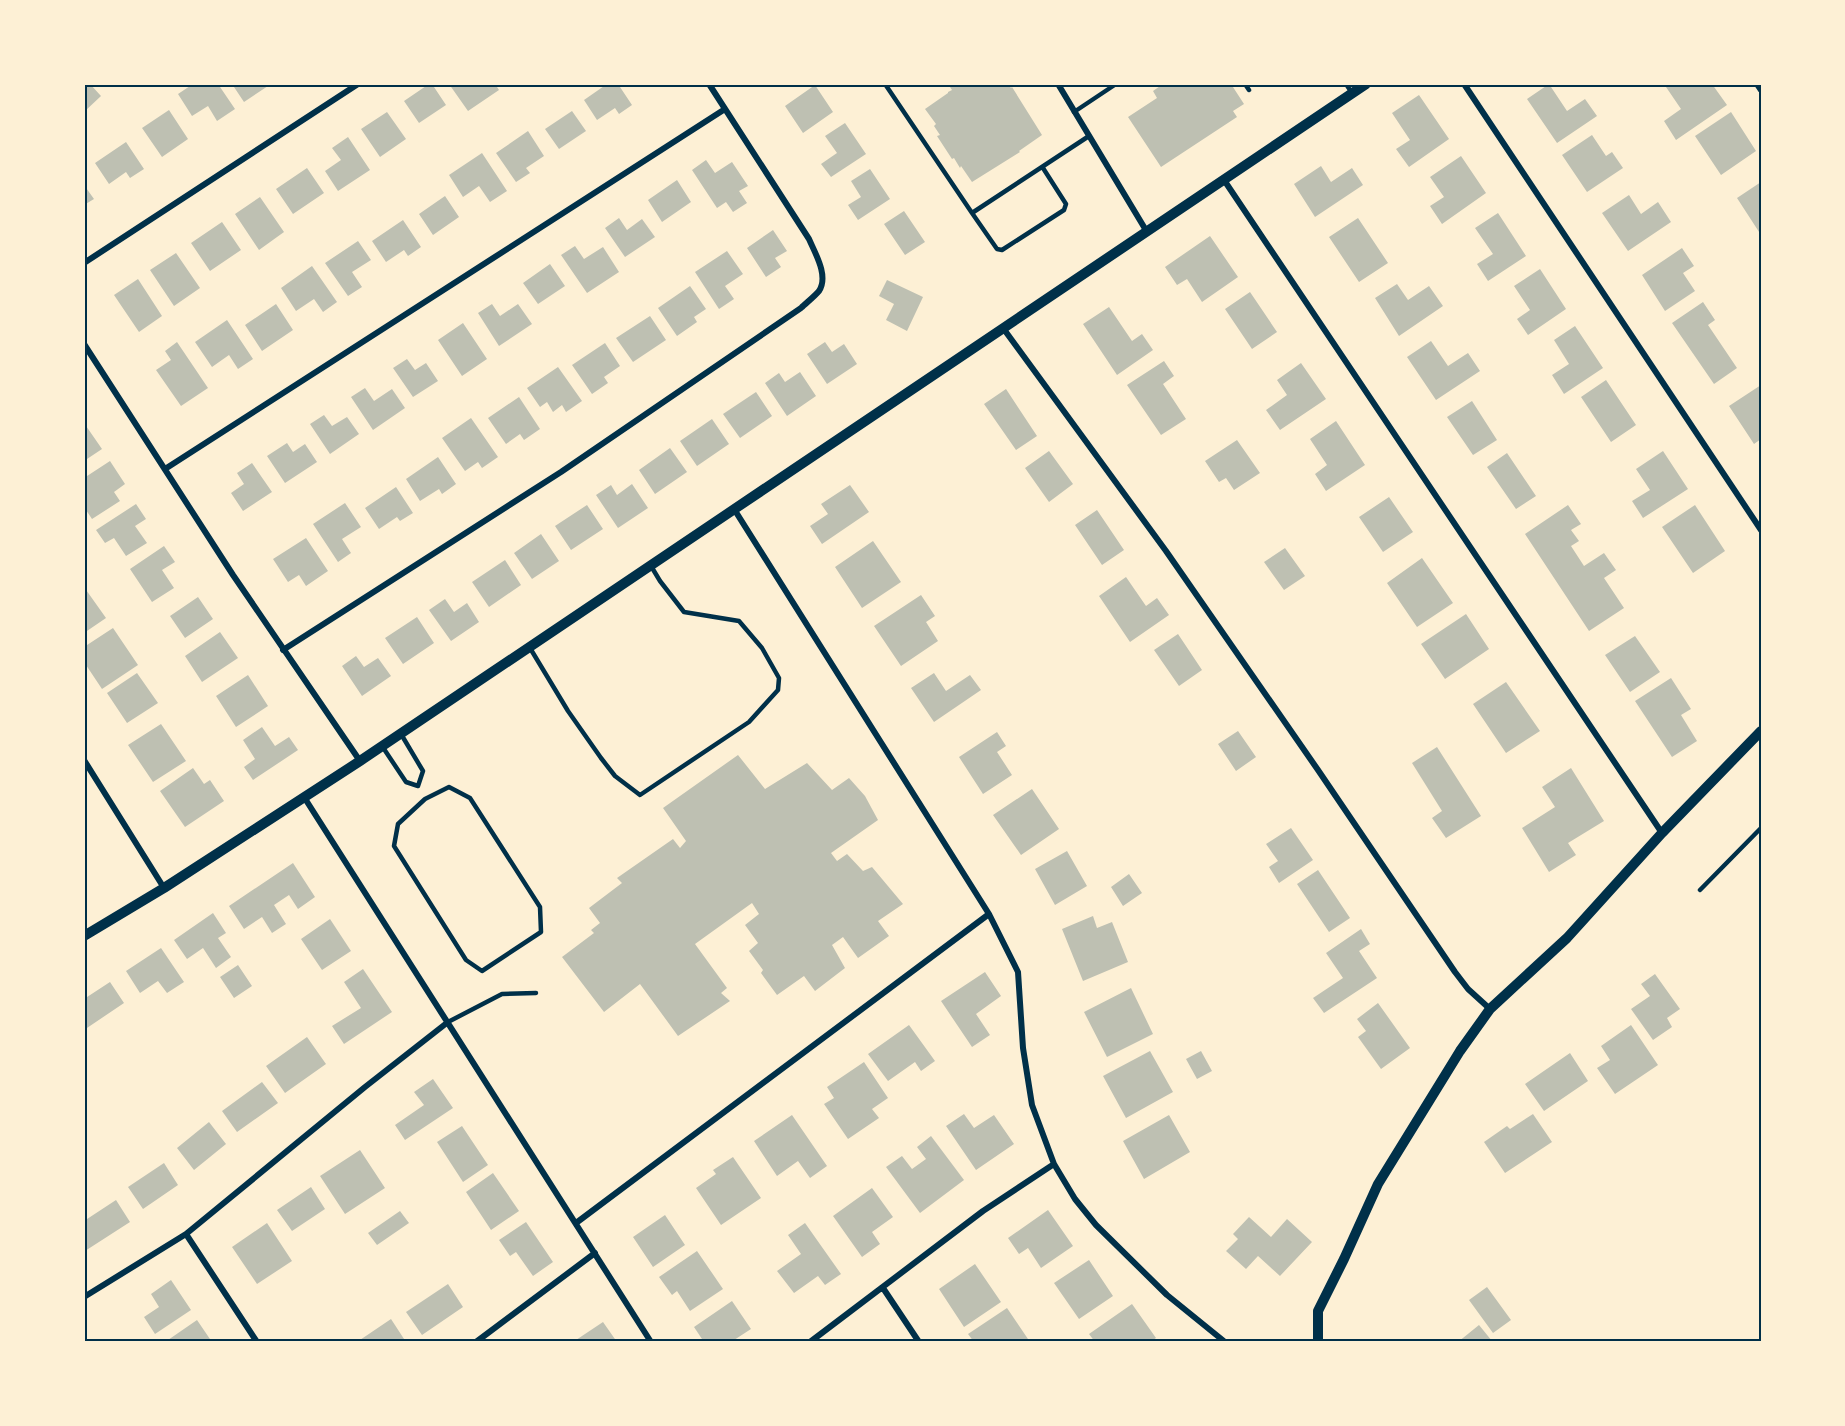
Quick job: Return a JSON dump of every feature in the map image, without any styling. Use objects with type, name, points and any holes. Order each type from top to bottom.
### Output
[{"type":"street","points":[[84,263],[358,84]]},
{"type":"street","points":[[284,650],[561,472],[801,309],[820,290],[822,280],[820,262],[809,239],[709,84]]},
{"type":"street","points":[[1058,84],[1147,232]]},
{"type":"street","points":[[84,936],[164,888],[401,734],[1224,180],[1349,88],[1366,84]]},
{"type":"street","points":[[1464,84],[1761,530]]},
{"type":"street","points":[[1757,84],[1761,90]]},
{"type":"street","points":[[165,469],[724,109]]},
{"type":"street","points":[[1224,180],[1662,833]]},
{"type":"street","points":[[1003,328],[1166,551],[1455,972],[1468,989],[1491,1009]]},
{"type":"street","points":[[84,344],[232,575],[360,761]]},
{"type":"street","points":[[734,509],[989,914],[1018,972],[1023,1048],[1032,1105],[1054,1164],[1075,1199],[1096,1225],[1167,1295],[1225,1342]]},
{"type":"street","points":[[1318,1342],[1318,1311],[1378,1184],[1460,1051],[1491,1009],[1567,938],[1662,833],[1761,731]]},
{"type":"street","points":[[84,760],[164,888]]},
{"type":"street","points":[[304,797],[651,1342]]},
{"type":"street","points":[[576,1223],[989,914]]},
{"type":"street","points":[[84,1297],[186,1234],[448,1022]]},
{"type":"street","points":[[810,1342],[983,1211],[1054,1164]]},
{"type":"street","points":[[186,1234],[257,1342]]},
{"type":"street","points":[[476,1342],[595,1253]]},
{"type":"street","points":[[883,1288],[919,1342]]},
{"type":"lane","points":[[885,84],[997,249],[1002,250],[1064,210],[1066,204],[1043,168]]},
{"type":"lane","points":[[1074,112],[1116,84]]},
{"type":"lane","points":[[1245,84],[1249,90]]},
{"type":"lane","points":[[972,213],[1089,136]]},
{"type":"lane","points":[[529,647],[568,711],[601,758],[615,776],[640,795],[749,722],[778,690],[779,678],[762,648],[739,621],[684,612],[651,566]]},
{"type":"lane","points":[[401,734],[423,771],[418,786]]},
{"type":"lane","points":[[382,746],[406,782],[418,786],[425,799]]},
{"type":"lane","points":[[449,787],[470,798],[540,907],[541,932],[482,971],[466,960],[394,846],[398,824],[425,799],[449,787]]},
{"type":"lane","points":[[1700,890],[1761,828]]},
{"type":"lane","points":[[448,1022],[502,994],[536,993]]},
{"type":"building","points":[[84,84],[90,84],[101,96],[84,112]]},
{"type":"building","points":[[193,84],[218,84],[235,109],[217,121],[208,106],[192,116],[178,94]]},
{"type":"building","points":[[232,84],[271,84],[244,102]]},
{"type":"building","points":[[432,84],[446,105],[419,123],[404,101]]},
{"type":"building","points":[[449,84],[495,84],[499,90],[468,111]]},
{"type":"building","points":[[607,84],[618,84],[632,105],[619,114],[615,108],[597,120],[584,100]]},
{"type":"building","points":[[954,84],[959,86],[962,84],[1008,84],[1042,135],[1020,152],[972,182],[961,166],[960,168],[954,158],[952,159],[937,136],[940,135],[934,126],[936,124],[925,109],[952,90],[950,87]]},
{"type":"building","points":[[1163,84],[1231,84],[1244,104],[1233,111],[1237,117],[1161,167],[1128,117],[1157,98],[1153,91]]},
{"type":"building","points":[[1549,84],[1567,111],[1585,99],[1597,116],[1557,143],[1527,99]]},
{"type":"building","points":[[1670,84],[1712,84],[1727,105],[1676,140],[1664,121],[1681,109],[1666,87]]},
{"type":"building","points":[[815,85],[833,112],[803,133],[785,106]]},
{"type":"building","points":[[1419,95],[1449,139],[1409,167],[1396,149],[1410,140],[1392,113]]},
{"type":"building","points":[[169,110],[188,139],[162,157],[142,128]]},
{"type":"building","points":[[572,111],[586,131],[559,149],[545,129]]},
{"type":"building","points":[[387,112],[406,139],[380,157],[361,129]]},
{"type":"building","points":[[1731,112],[1756,151],[1721,175],[1695,136]]},
{"type":"building","points":[[845,123],[866,154],[831,177],[821,164],[837,153],[825,136]]},
{"type":"building","points":[[528,131],[544,156],[526,168],[530,173],[516,182],[496,153]]},
{"type":"building","points":[[1592,135],[1606,156],[1612,152],[1623,168],[1587,192],[1562,155]]},
{"type":"building","points":[[348,137],[370,170],[338,191],[325,171],[341,160],[332,148]]},
{"type":"building","points":[[126,142],[144,169],[130,178],[126,172],[109,184],[95,163]]},
{"type":"building","points":[[482,153],[507,191],[490,202],[479,186],[463,197],[449,175]]},
{"type":"building","points":[[1461,156],[1486,193],[1442,224],[1430,206],[1444,197],[1430,177]]},
{"type":"building","points":[[706,160],[715,173],[732,162],[748,186],[739,191],[747,203],[733,212],[726,202],[717,208],[692,170]]},
{"type":"building","points":[[1321,166],[1331,182],[1352,168],[1363,185],[1315,217],[1294,184]]},
{"type":"building","points":[[307,168],[324,193],[293,214],[276,189]]},
{"type":"building","points":[[870,169],[890,199],[858,220],[848,205],[861,197],[851,181]]},
{"type":"building","points":[[677,180],[691,202],[662,222],[648,200]]},
{"type":"building","points":[[1761,182],[1761,235],[1737,198]]},
{"type":"building","points":[[84,185],[94,199],[84,205]]},
{"type":"building","points":[[1629,195],[1641,214],[1658,202],[1671,222],[1628,251],[1602,213]]},
{"type":"building","points":[[445,196],[459,217],[433,235],[419,214]]},
{"type":"building","points":[[260,197],[284,232],[259,250],[235,214]]},
{"type":"building","points":[[904,211],[925,242],[905,255],[884,224]]},
{"type":"building","points":[[1498,213],[1526,256],[1488,281],[1477,264],[1493,254],[1475,228]]},
{"type":"building","points":[[619,218],[627,230],[642,219],[655,237],[625,257],[605,228]]},
{"type":"building","points":[[1358,218],[1388,263],[1359,282],[1329,237]]},
{"type":"building","points":[[403,220],[421,247],[408,256],[404,250],[386,262],[372,241]]},
{"type":"building","points":[[222,222],[241,250],[210,271],[191,243]]},
{"type":"building","points":[[773,230],[787,251],[775,258],[781,267],[766,277],[747,248]]},
{"type":"building","points":[[1210,236],[1238,277],[1202,302],[1187,279],[1177,285],[1165,267]]},
{"type":"building","points":[[358,241],[371,260],[352,272],[362,287],[348,296],[325,263]]},
{"type":"building","points":[[575,246],[584,259],[603,247],[619,272],[587,293],[561,255]]},
{"type":"building","points":[[1682,248],[1694,266],[1683,273],[1695,291],[1665,311],[1642,275]]},
{"type":"building","points":[[727,251],[743,274],[725,286],[734,299],[719,309],[695,272]]},
{"type":"building","points":[[176,253],[200,288],[174,306],[150,270]]},
{"type":"building","points":[[550,264],[565,286],[538,304],[523,283]]},
{"type":"building","points":[[312,266],[337,302],[323,312],[314,299],[296,311],[281,288]]},
{"type":"building","points":[[1540,269],[1566,309],[1528,335],[1517,319],[1530,310],[1514,286]]},
{"type":"building","points":[[138,279],[162,316],[139,332],[114,295]]},
{"type":"building","points":[[887,280],[923,297],[907,331],[886,320],[894,304],[879,296]]},
{"type":"building","points":[[1397,284],[1408,300],[1429,286],[1443,306],[1399,336],[1375,298]]},
{"type":"building","points":[[690,286],[706,309],[694,317],[697,322],[677,336],[658,308]]},
{"type":"building","points":[[1250,292],[1277,332],[1252,349],[1225,309]]},
{"type":"building","points":[[1703,302],[1715,320],[1708,325],[1737,368],[1714,384],[1672,323]]},
{"type":"building","points":[[276,304],[293,330],[262,351],[245,325]]},
{"type":"building","points":[[492,304],[500,316],[518,304],[532,324],[499,346],[478,313]]},
{"type":"building","points":[[1109,307],[1132,341],[1142,334],[1153,350],[1117,375],[1083,324]]},
{"type":"building","points":[[650,316],[666,340],[633,362],[616,338]]},
{"type":"building","points":[[227,320],[253,359],[238,369],[229,355],[212,367],[195,342]]},
{"type":"building","points":[[463,323],[487,359],[462,376],[438,340]]},
{"type":"building","points":[[1575,326],[1603,368],[1564,394],[1552,375],[1569,364],[1554,340]]},
{"type":"building","points":[[1431,341],[1448,366],[1468,353],[1480,371],[1436,400],[1407,357]]},
{"type":"building","points":[[177,342],[208,388],[181,406],[156,370],[171,360],[165,351]]},
{"type":"building","points":[[825,342],[832,352],[844,344],[857,364],[827,384],[807,354]]},
{"type":"building","points":[[605,343],[620,366],[604,377],[608,383],[592,394],[572,365]]},
{"type":"building","points":[[407,359],[415,370],[426,363],[438,381],[413,397],[393,368]]},
{"type":"building","points":[[1164,361],[1174,376],[1163,384],[1186,419],[1161,435],[1127,385]]},
{"type":"building","points":[[1301,363],[1326,399],[1280,430],[1266,410],[1287,395],[1277,380]]},
{"type":"building","points":[[558,367],[582,401],[566,412],[562,405],[553,412],[547,402],[540,407],[527,388]]},
{"type":"building","points":[[800,372],[816,396],[787,416],[765,383],[779,373],[785,382]]},
{"type":"building","points":[[1606,380],[1636,425],[1611,442],[1581,397]]},
{"type":"building","points":[[1761,385],[1761,439],[1754,444],[1729,406]]},
{"type":"building","points":[[365,388],[374,401],[392,389],[405,408],[373,430],[351,397]]},
{"type":"building","points":[[1006,389],[1037,436],[1016,450],[984,404]]},
{"type":"building","points":[[756,392],[772,416],[740,438],[723,414]]},
{"type":"building","points":[[519,397],[540,429],[524,440],[520,434],[506,444],[488,418]]},
{"type":"building","points":[[1472,401],[1497,440],[1473,455],[1447,417]]},
{"type":"building","points":[[324,415],[332,426],[347,417],[359,434],[330,454],[310,424]]},
{"type":"building","points":[[471,418],[498,457],[482,468],[478,462],[465,471],[442,438]]},
{"type":"building","points":[[712,419],[729,444],[697,466],[680,441]]},
{"type":"building","points":[[1336,421],[1365,465],[1326,491],[1315,474],[1327,465],[1310,439]]},
{"type":"building","points":[[84,423],[102,449],[84,461]]},
{"type":"building","points":[[1237,440],[1260,473],[1234,490],[1226,478],[1219,482],[1205,461]]},
{"type":"building","points":[[287,443],[293,452],[305,444],[317,462],[285,483],[267,456]]},
{"type":"building","points":[[670,448],[687,472],[655,494],[639,470]]},
{"type":"building","points":[[1049,451],[1073,484],[1049,502],[1025,468]]},
{"type":"building","points":[[1663,451],[1688,489],[1643,518],[1632,501],[1650,490],[1636,469]]},
{"type":"building","points":[[1507,453],[1536,496],[1516,509],[1487,467]]},
{"type":"building","points":[[438,457],[456,484],[442,494],[439,489],[420,501],[406,479]]},
{"type":"building","points":[[110,461],[125,484],[114,492],[120,501],[92,519],[84,507],[84,478]]},
{"type":"building","points":[[252,463],[272,492],[243,511],[231,493],[244,484],[237,473]]},
{"type":"building","points":[[632,484],[648,508],[618,528],[596,495],[611,485],[617,495]]},
{"type":"building","points":[[850,485],[869,512],[822,544],[810,526],[828,514],[821,504]]},
{"type":"building","points":[[396,487],[413,513],[400,521],[397,517],[379,529],[365,508]]},
{"type":"building","points":[[1389,497],[1413,532],[1383,552],[1359,517]]},
{"type":"building","points":[[345,503],[361,527],[342,539],[351,553],[338,562],[313,524]]},
{"type":"building","points":[[136,504],[146,519],[135,526],[147,543],[126,556],[114,538],[105,543],[96,530]]},
{"type":"building","points":[[587,505],[603,529],[571,550],[555,526]]},
{"type":"building","points":[[1568,505],[1581,524],[1571,530],[1579,541],[1571,546],[1584,566],[1604,553],[1616,570],[1604,578],[1624,608],[1589,631],[1525,534]]},
{"type":"building","points":[[1695,505],[1725,551],[1693,573],[1662,527]]},
{"type":"building","points":[[1097,510],[1124,550],[1102,565],[1075,525]]},
{"type":"building","points":[[541,534],[559,561],[532,579],[514,553]]},
{"type":"building","points":[[306,538],[328,571],[306,586],[299,575],[288,582],[273,559]]},
{"type":"building","points":[[873,541],[901,582],[862,608],[835,567]]},
{"type":"building","points":[[164,546],[175,562],[162,570],[174,588],[152,602],[130,569]]},
{"type":"building","points":[[1285,548],[1305,576],[1284,590],[1264,562]]},
{"type":"building","points":[[1422,558],[1453,603],[1417,627],[1387,583]]},
{"type":"building","points":[[505,560],[521,585],[489,607],[472,582]]},
{"type":"building","points":[[1126,577],[1146,606],[1157,598],[1169,615],[1130,642],[1099,596]]},
{"type":"building","points":[[84,587],[106,618],[84,633]]},
{"type":"building","points":[[921,595],[935,616],[926,622],[938,641],[901,666],[874,626]]},
{"type":"building","points":[[198,597],[213,619],[185,638],[170,616]]},
{"type":"building","points":[[445,599],[454,612],[467,603],[479,622],[451,641],[429,610]]},
{"type":"building","points":[[1466,614],[1489,649],[1445,679],[1421,644]]},
{"type":"building","points":[[417,617],[434,643],[403,664],[385,638]]},
{"type":"building","points":[[113,628],[138,665],[102,689],[84,662],[84,647]]},
{"type":"building","points":[[220,632],[238,658],[202,682],[185,656]]},
{"type":"building","points":[[1178,634],[1202,670],[1179,686],[1154,650]]},
{"type":"building","points":[[1635,636],[1660,672],[1630,692],[1605,655]]},
{"type":"building","points":[[356,656],[364,667],[378,658],[391,676],[362,696],[342,666]]},
{"type":"building","points":[[137,673],[158,703],[127,723],[107,693]]},
{"type":"building","points":[[934,673],[946,691],[970,675],[981,690],[934,722],[911,688]]},
{"type":"building","points":[[248,675],[268,706],[236,727],[216,696]]},
{"type":"building","points":[[1671,678],[1691,709],[1681,715],[1697,741],[1672,757],[1635,701]]},
{"type":"building","points":[[1506,682],[1540,731],[1506,753],[1473,704]]},
{"type":"building","points":[[161,724],[186,761],[153,782],[128,745]]},
{"type":"building","points":[[262,727],[275,746],[289,737],[298,750],[253,780],[244,767],[255,759],[243,740]]},
{"type":"building","points":[[1238,731],[1256,757],[1236,771],[1218,744]]},
{"type":"building","points":[[997,732],[1006,746],[997,752],[1012,775],[983,794],[959,757]]},
{"type":"building","points":[[1437,747],[1481,816],[1446,838],[1432,818],[1442,811],[1412,763]]},
{"type":"building","points":[[738,755],[765,789],[807,763],[832,790],[849,778],[865,796],[878,820],[831,853],[837,861],[847,854],[863,871],[872,867],[903,904],[878,921],[889,936],[858,958],[843,937],[832,945],[845,968],[815,991],[804,976],[777,995],[749,951],[758,943],[745,925],[759,914],[752,903],[695,944],[727,988],[721,993],[730,1001],[678,1036],[640,984],[604,1012],[562,957],[594,933],[591,930],[600,923],[589,908],[622,883],[617,878],[673,839],[680,848],[686,841],[663,808]]},
{"type":"building","points":[[193,768],[204,784],[210,780],[224,801],[185,827],[160,791]]},
{"type":"building","points":[[1571,768],[1604,821],[1568,843],[1576,855],[1549,872],[1522,828],[1555,807],[1542,787]]},
{"type":"building","points":[[1032,789],[1059,829],[1021,855],[993,815]]},
{"type":"building","points":[[1291,828],[1313,860],[1279,883],[1269,867],[1278,861],[1266,844]]},
{"type":"building","points":[[1067,851],[1087,886],[1055,905],[1035,869]]},
{"type":"building","points":[[293,863],[315,897],[298,909],[289,895],[274,905],[286,924],[272,933],[262,917],[244,929],[229,906]]},
{"type":"building","points":[[1318,870],[1350,918],[1329,932],[1297,884]]},
{"type":"building","points":[[1129,874],[1142,893],[1123,906],[1111,887]]},
{"type":"building","points":[[213,913],[226,933],[218,938],[231,957],[216,968],[203,948],[187,959],[174,940]]},
{"type":"building","points":[[1093,916],[1097,928],[1112,922],[1128,962],[1083,981],[1062,929]]},
{"type":"building","points":[[330,919],[351,951],[322,970],[301,939]]},
{"type":"building","points":[[1361,929],[1370,944],[1359,951],[1377,978],[1324,1013],[1313,998],[1343,978],[1326,953]]},
{"type":"building","points":[[161,948],[184,982],[167,993],[158,981],[140,993],[126,971]]},
{"type":"building","points":[[238,965],[252,986],[234,998],[220,977]]},
{"type":"building","points":[[363,969],[392,1012],[344,1044],[332,1026],[361,1008],[344,982]]},
{"type":"building","points":[[985,972],[1001,996],[976,1014],[990,1035],[972,1047],[941,1001]]},
{"type":"building","points":[[1655,974],[1680,1009],[1667,1018],[1672,1027],[1653,1040],[1631,1009],[1650,996],[1641,984]]},
{"type":"building","points":[[110,982],[124,1003],[84,1030],[84,999]]},
{"type":"building","points":[[1131,988],[1153,1034],[1107,1057],[1084,1012]]},
{"type":"building","points":[[1378,1003],[1410,1048],[1381,1069],[1358,1037],[1366,1031],[1357,1019]]},
{"type":"building","points":[[909,1025],[935,1061],[921,1071],[915,1062],[888,1081],[868,1054]]},
{"type":"building","points":[[1631,1025],[1658,1065],[1615,1094],[1597,1068],[1610,1060],[1601,1046]]},
{"type":"building","points":[[307,1037],[326,1064],[285,1093],[266,1066]]},
{"type":"building","points":[[1150,1051],[1173,1092],[1126,1118],[1103,1076]]},
{"type":"building","points":[[1201,1051],[1212,1071],[1197,1079],[1186,1059]]},
{"type":"building","points":[[1570,1053],[1588,1081],[1544,1111],[1525,1084]]},
{"type":"building","points":[[864,1062],[888,1098],[872,1109],[879,1118],[848,1139],[824,1104],[834,1098],[827,1087]]},
{"type":"building","points":[[433,1079],[453,1108],[405,1140],[395,1125],[424,1105],[414,1092]]},
{"type":"building","points":[[262,1082],[278,1103],[237,1132],[222,1111]]},
{"type":"building","points":[[964,1114],[974,1128],[994,1115],[1014,1144],[976,1170],[946,1126]]},
{"type":"building","points":[[1533,1114],[1552,1142],[1505,1173],[1484,1142],[1507,1126],[1510,1129]]},
{"type":"building","points":[[792,1115],[827,1166],[810,1178],[798,1161],[777,1176],[754,1141]]},
{"type":"building","points":[[1169,1115],[1190,1152],[1144,1179],[1123,1141]]},
{"type":"building","points":[[209,1122],[226,1144],[194,1170],[177,1148]]},
{"type":"building","points":[[462,1126],[488,1165],[463,1182],[437,1142]]},
{"type":"building","points":[[931,1136],[964,1180],[920,1213],[886,1167],[902,1156],[912,1169],[926,1159],[917,1147]]},
{"type":"building","points":[[360,1150],[385,1188],[345,1214],[320,1176]]},
{"type":"building","points":[[733,1157],[761,1198],[721,1225],[696,1188],[716,1174],[713,1170]]},
{"type":"building","points":[[164,1163],[178,1185],[143,1209],[128,1187]]},
{"type":"building","points":[[493,1173],[519,1211],[491,1230],[466,1192]]},
{"type":"building","points":[[311,1187],[325,1209],[292,1231],[277,1210]]},
{"type":"building","points":[[872,1188],[893,1217],[872,1232],[880,1244],[862,1257],[833,1216]]},
{"type":"building","points":[[116,1200],[130,1222],[85,1251],[84,1221]]},
{"type":"building","points":[[1048,1210],[1073,1246],[1041,1268],[1028,1248],[1019,1254],[1008,1238]]},
{"type":"building","points":[[400,1211],[409,1223],[377,1245],[368,1233]]},
{"type":"building","points":[[665,1215],[685,1245],[653,1267],[633,1237]]},
{"type":"building","points":[[1249,1217],[1271,1237],[1287,1219],[1312,1242],[1280,1276],[1258,1256],[1246,1269],[1226,1251],[1238,1239],[1233,1234]]},
{"type":"building","points":[[526,1222],[553,1262],[533,1276],[516,1252],[510,1256],[499,1240]]},
{"type":"building","points":[[267,1223],[292,1261],[257,1284],[232,1247]]},
{"type":"building","points":[[805,1223],[841,1274],[825,1285],[818,1276],[794,1293],[777,1271],[801,1254],[788,1235]]},
{"type":"building","points":[[697,1251],[723,1289],[690,1311],[677,1291],[672,1295],[659,1277]]},
{"type":"building","points":[[1089,1260],[1113,1296],[1079,1319],[1054,1283]]},
{"type":"building","points":[[975,1264],[1001,1302],[964,1327],[939,1289]]},
{"type":"building","points":[[171,1280],[191,1310],[155,1334],[144,1317],[159,1307],[151,1294]]},
{"type":"building","points":[[448,1284],[463,1307],[422,1335],[406,1312]]},
{"type":"building","points":[[1487,1287],[1511,1320],[1493,1333],[1469,1300]]},
{"type":"building","points":[[732,1301],[751,1329],[731,1342],[704,1342],[694,1327]]},
{"type":"building","points":[[1132,1304],[1156,1338],[1150,1342],[1095,1342],[1089,1334]]},
{"type":"building","points":[[1007,1308],[1030,1342],[974,1342],[968,1334]]},
{"type":"building","points":[[391,1319],[406,1342],[357,1342]]},
{"type":"building","points":[[197,1320],[212,1342],[170,1342],[168,1340]]},
{"type":"building","points":[[603,1322],[617,1342],[573,1342]]},
{"type":"building","points":[[1479,1325],[1492,1341],[1458,1342]]}]
